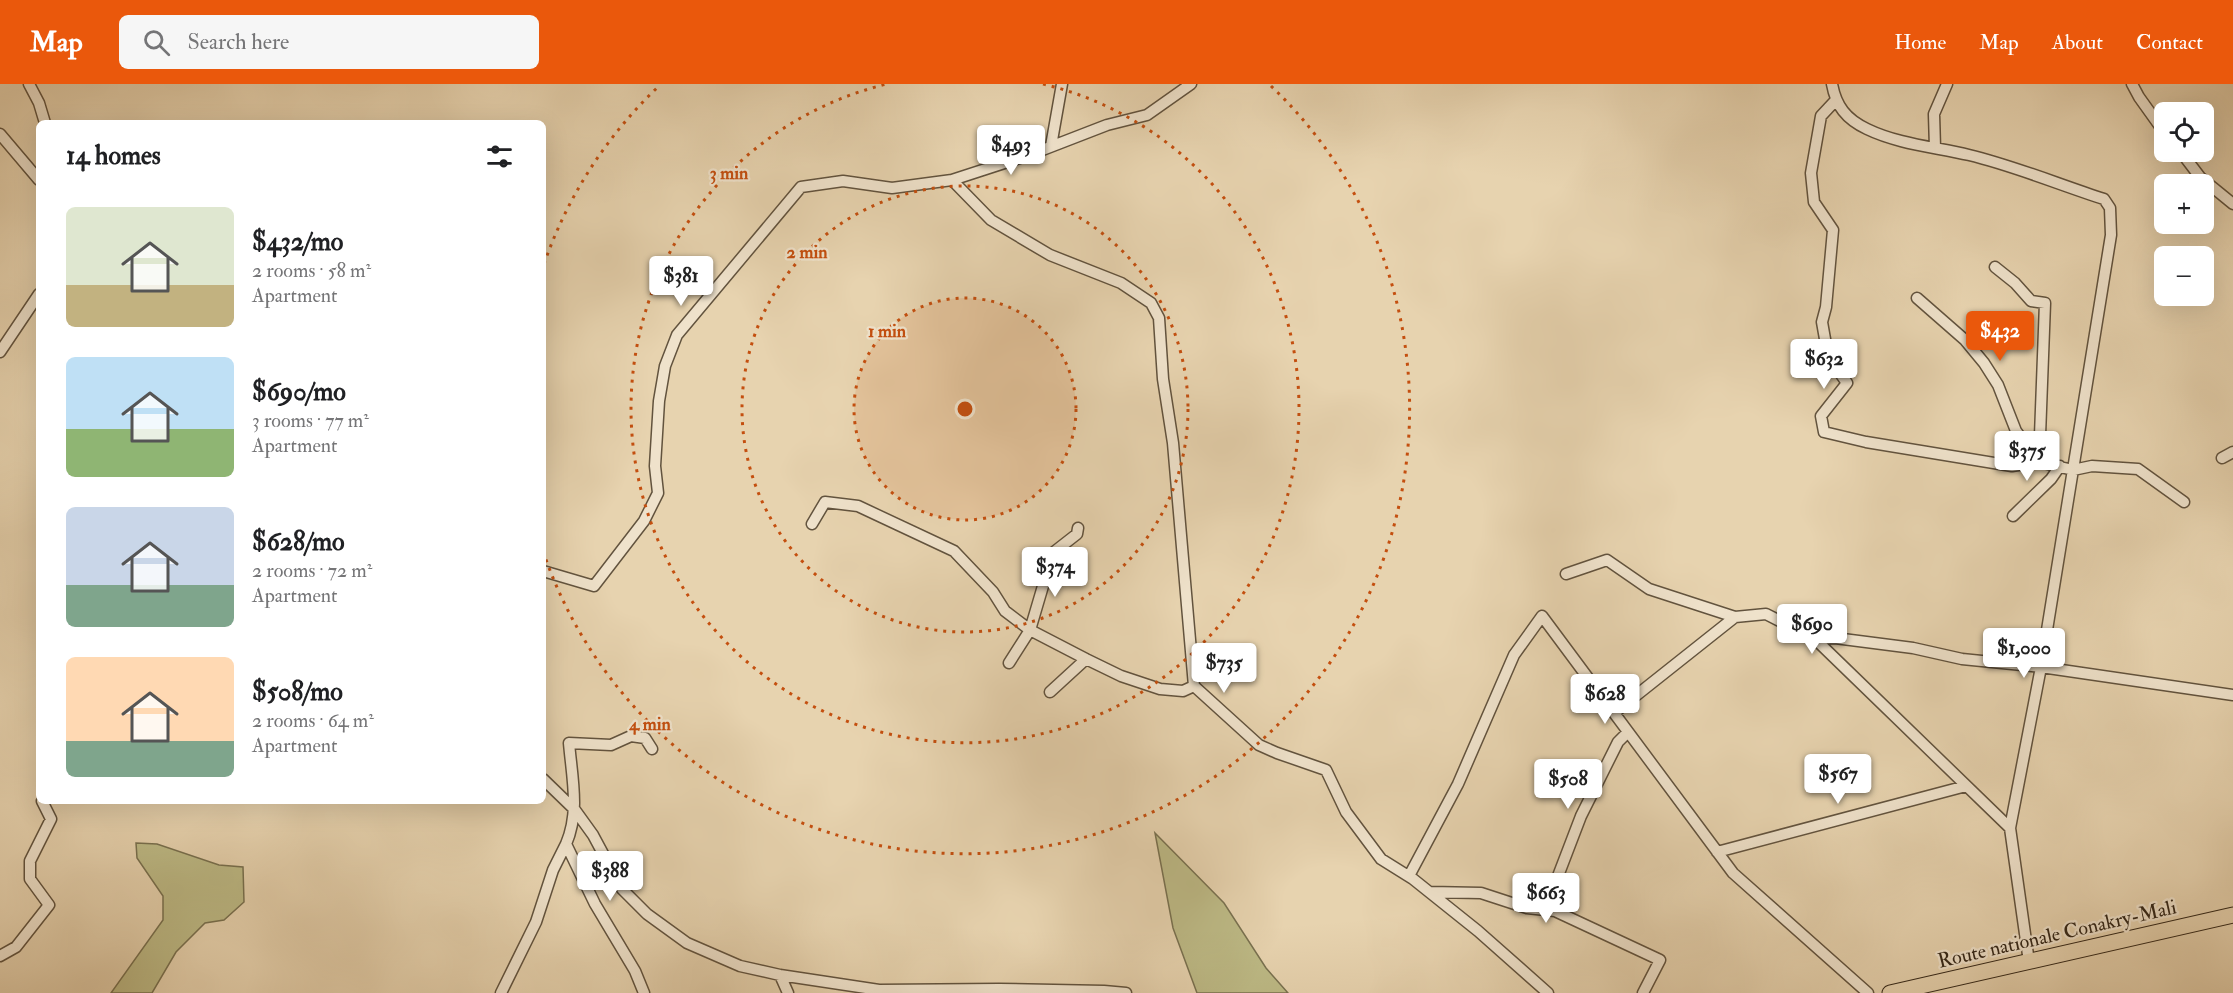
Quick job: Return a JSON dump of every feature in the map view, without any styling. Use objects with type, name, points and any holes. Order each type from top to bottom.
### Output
[{"type":"highway","name":"Route nationale Conakry-Mali","points":[[1890,993],[2233,915]]},
{"type":"street","points":[[29,84],[39,102],[44,120]]},
{"type":"street","points":[[1051,146],[1062,84]]},
{"type":"street","points":[[546,572],[594,586],[644,521],[658,493],[655,466],[659,402],[665,366],[677,335],[801,187],[843,180],[891,188],[952,180],[1107,125],[1147,115],[1191,84]]},
{"type":"street","points":[[1832,84],[1835,100],[1845,114],[1866,128],[1904,141],[1971,155],[2104,199],[2110,208],[2111,235],[2040,667],[2010,828],[2029,962]]},
{"type":"street","points":[[1935,148],[1934,114],[1947,84]]},
{"type":"street","points":[[2132,84],[2154,118]]},
{"type":"street","points":[[1835,100],[1821,116],[1811,173],[1814,202],[1833,230],[1826,307],[1822,322],[1828,356],[1846,383],[1821,416],[1824,432],[1866,442],[1935,452],[1994,464],[2012,466],[2038,462],[2060,465],[2073,470],[2092,466],[2138,469],[2184,501]]},
{"type":"street","points":[[0,134],[36,176]]},
{"type":"street","points":[[2189,162],[2200,177],[2233,204]]},
{"type":"street","points":[[952,180],[991,220],[1050,255],[1121,283],[1151,303],[1159,318],[1163,379],[1173,443],[1194,686],[1259,745],[1326,770],[1346,812],[1381,859],[1430,892],[1548,993]]},
{"type":"street","points":[[1995,267],[2015,283],[2031,301],[2045,303],[2038,462]]},
{"type":"street","points":[[0,352],[36,298]]},
{"type":"street","points":[[1917,298],[1965,340],[1984,363],[1998,385],[2016,431],[2038,462]]},
{"type":"street","points":[[2222,458],[2233,452]]},
{"type":"street","points":[[2013,516],[2052,479],[2060,465]]},
{"type":"street","points":[[812,524],[825,502],[858,506],[954,551],[993,592],[1005,611],[1030,630],[1121,676],[1160,689],[1183,691],[1194,686]]},
{"type":"street","points":[[1009,663],[1030,630],[1043,586],[1045,559],[1077,534],[1078,528]]},
{"type":"street","points":[[1566,574],[1607,560],[1649,589],[1735,617],[1766,614],[1815,639],[2010,828]]},
{"type":"street","points":[[1409,876],[1458,784],[1514,655],[1542,616],[1733,873],[1868,993]]},
{"type":"street","points":[[1614,713],[1735,617]]},
{"type":"street","points":[[1815,639],[1835,638],[1913,648],[1962,659],[2040,667],[2233,695]]},
{"type":"street","points":[[1050,692],[1086,659]]},
{"type":"street","points":[[1545,910],[1581,816],[1618,742],[1628,732]]},
{"type":"street","points":[[501,993],[536,922],[553,870],[573,829],[575,810],[569,743],[611,745],[632,736],[645,738],[652,749]]},
{"type":"street","points":[[546,782],[575,810],[593,835],[622,889],[647,914],[687,943],[740,966],[780,975],[879,990],[1125,993]]},
{"type":"street","points":[[1717,852],[1966,786]]},
{"type":"street","points":[[0,956],[16,947],[49,905],[30,879],[30,861],[51,819],[44,804]]},
{"type":"street","points":[[566,844],[595,904],[635,971],[644,993]]},
{"type":"street","points":[[1430,892],[1481,893],[1527,908],[1555,910],[1660,960],[1643,993]]},
{"type":"street","points":[[780,975],[788,993]]},
{"type":"shaded area","points":[[1155,833],[1224,903],[1266,968],[1288,993],[1197,993],[1173,928]]},
{"type":"shaded area","points":[[136,843],[157,844],[219,865],[243,867],[244,902],[224,920],[205,923],[176,952],[152,993],[111,993],[163,920],[163,896],[137,858]]}]
